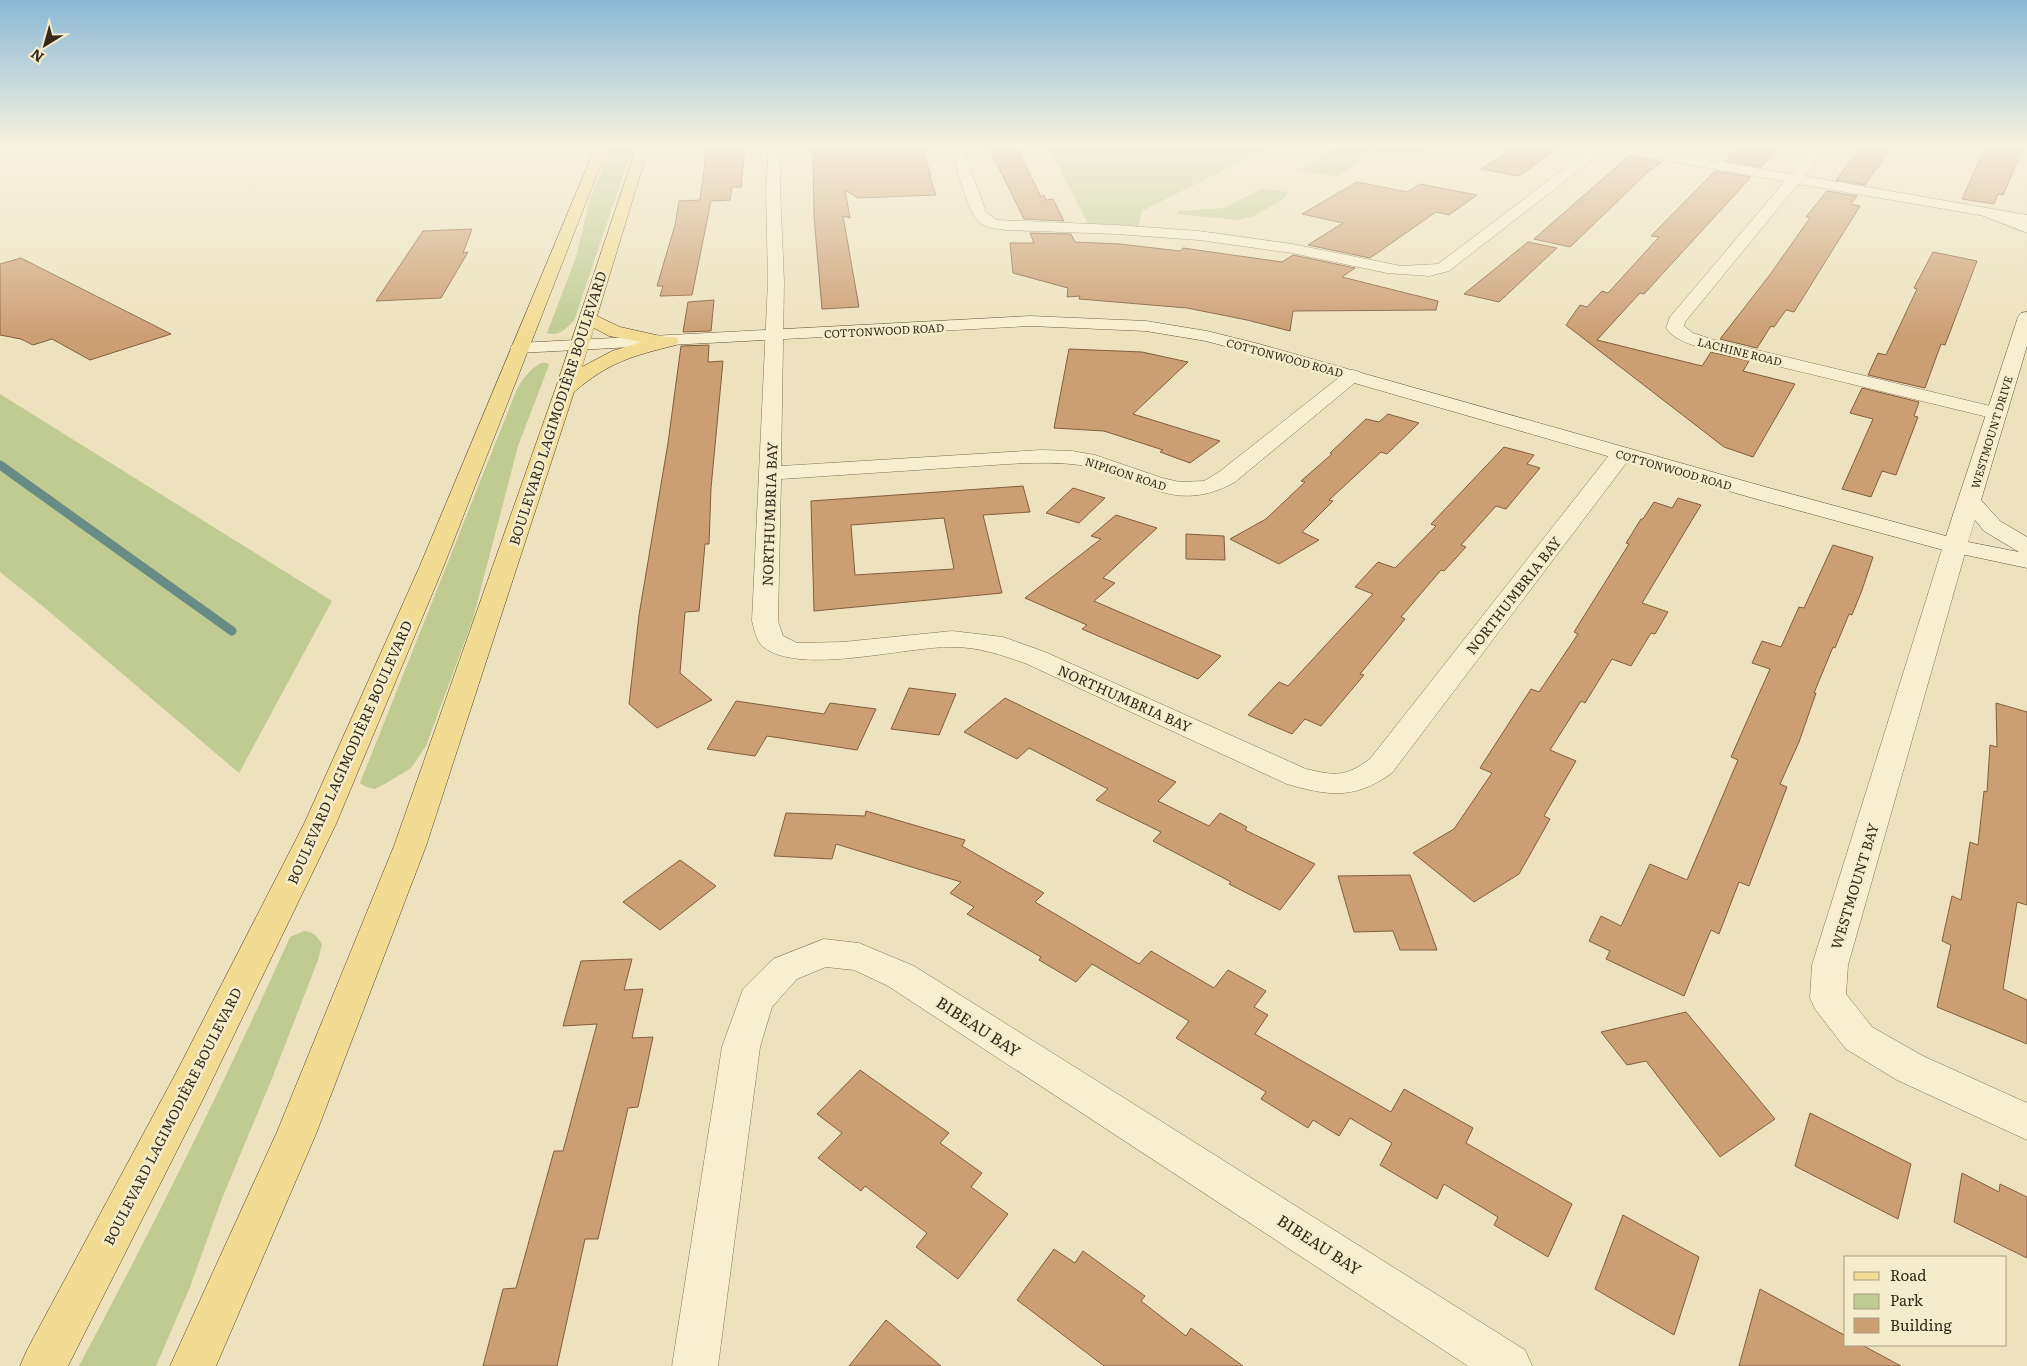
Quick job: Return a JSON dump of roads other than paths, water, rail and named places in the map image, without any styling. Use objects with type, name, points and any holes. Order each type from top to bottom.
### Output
[{"type":"main road","name":"BOULEVARD LAGIMODIÈRE BOULEVARD","points":[[43,1366],[189,1087],[320,824],[431,568],[576,210]]},
{"type":"main road","name":"BOULEVARD LAGIMODIÈRE BOULEVARD","points":[[193,1366],[296,1134],[410,846],[565,390],[622,210]]},
{"type":"main road","points":[[583,332],[614,332],[670,341]]},
{"type":"main road","points":[[565,390],[603,362],[643,347],[670,341]]},
{"type":"street","name":"NORTHUMBRIA BAY","points":[[774,210],[776,282],[771,473],[764,622],[771,640],[793,651],[843,650],[952,640],[994,643],[1036,658],[1298,777],[1335,786],[1365,778],[1381,766],[1622,454]]},
{"type":"street","points":[[978,210],[983,220],[992,224],[1006,226],[1096,227],[1216,237],[1333,256],[1406,272],[1426,273],[1443,268],[1519,210]]},
{"type":"street","name":"LACHINE ROAD","points":[[1769,210],[1676,321],[1675,328],[1687,337],[1704,344],[1996,413]]},
{"type":"street","points":[[1973,210],[2027,219]]},
{"type":"street","points":[[1986,212],[2027,211]]},
{"type":"street","points":[[1986,212],[2027,228]]},
{"type":"street","name":"WESTMOUNT DRIVE","points":[[1955,546],[2027,318]]},
{"type":"street","name":"COTTONWOOD ROAD","points":[[519,348],[583,332],[670,341],[1030,321],[1137,326],[1207,336],[1955,546],[2027,561]]},
{"type":"street","name":"NIPIGON ROAD","points":[[771,473],[1041,456],[1094,461],[1162,485],[1185,490],[1208,487],[1234,471],[1352,376]]},
{"type":"street","points":[[1969,500],[1992,526],[2027,547]]},
{"type":"street","name":"WESTMOUNT BAY","points":[[1955,546],[1830,965],[1828,998],[1859,1038],[1910,1068],[2027,1122]]},
{"type":"street","name":"BIBEAU BAY","points":[[695,1366],[741,1047],[756,1000],[785,969],[824,953],[859,957],[901,976],[1509,1366]]},
{"type":"waterway","points":[[0,465],[232,631]]}]
